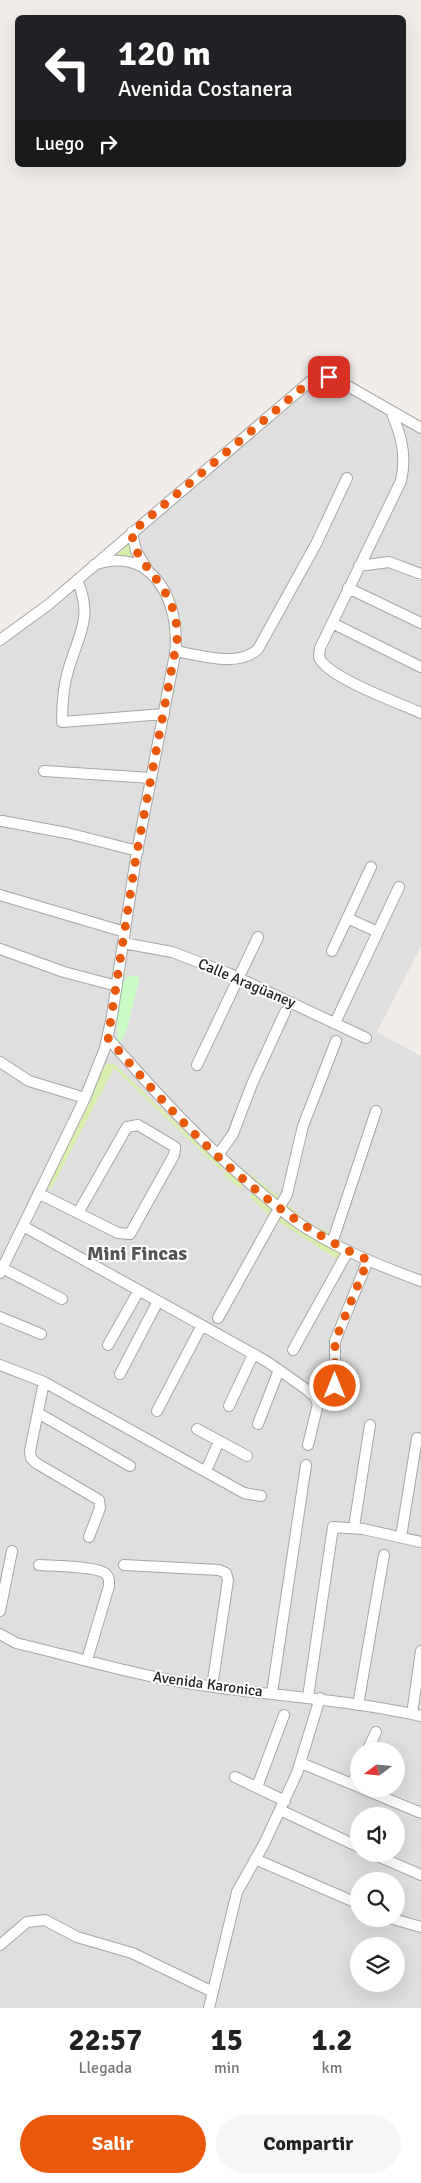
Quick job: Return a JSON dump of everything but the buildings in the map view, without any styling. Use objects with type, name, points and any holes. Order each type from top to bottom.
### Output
[{"type":"street","points":[[0,640],[23,625],[77,580],[314,378],[329,377],[341,382],[421,428]]},
{"type":"street","points":[[391,411],[403,445],[404,469],[401,481],[348,588],[320,648],[318,657],[322,663],[343,677],[421,713]]},
{"type":"street","points":[[175,651],[233,658],[248,656],[258,648],[316,544],[347,478]]},
{"type":"street","points":[[62,1299],[1,1271],[85,1098],[108,1038],[138,851],[164,714],[177,631],[174,613],[160,584],[147,570],[136,551],[132,532]]},
{"type":"street","points":[[94,565],[118,560],[147,570]]},
{"type":"street","points":[[359,566],[390,562],[421,574]]},
{"type":"street","points":[[77,580],[83,597],[85,615],[82,632],[68,670],[64,690],[62,722],[164,714]]},
{"type":"street","points":[[348,588],[421,623]]},
{"type":"street","points":[[332,623],[421,667]]},
{"type":"street","points":[[44,771],[151,778]]},
{"type":"street","points":[[2,821],[48,829],[138,851]]},
{"type":"street","points":[[332,951],[371,867]]},
{"type":"street","points":[[335,1023],[399,887]]},
{"type":"street","name":"Calle Aragüaney","points":[[0,895],[124,938],[172,952],[237,978],[366,1038]]},
{"type":"street","points":[[348,918],[378,932]]},
{"type":"street","points":[[198,1065],[237,978],[258,937]]},
{"type":"street","points":[[0,949],[64,972],[117,986]]},
{"type":"street","points":[[218,1155],[233,1134],[252,1084],[285,1012]]},
{"type":"street","points":[[108,1038],[160,1098],[218,1155],[279,1208],[308,1230],[332,1243],[421,1282]]},
{"type":"street","points":[[218,1318],[290,1186],[303,1126],[336,1041]]},
{"type":"street","points":[[0,1062],[39,1084],[85,1098]]},
{"type":"street","points":[[332,1243],[376,1111]]},
{"type":"street","points":[[38,1194],[118,1233],[130,1234],[174,1154],[174,1147],[138,1125],[127,1127],[78,1213]]},
{"type":"street","points":[[23,1226],[138,1292],[253,1354],[306,1389],[317,1400],[318,1409],[308,1445]]},
{"type":"street","points":[[293,1350],[348,1251]]},
{"type":"street","points":[[335,1386],[335,1347],[337,1335],[368,1260]]},
{"type":"street","points":[[108,1345],[138,1292]]},
{"type":"street","points":[[120,1374],[158,1303]]},
{"type":"street","points":[[0,1317],[41,1334]]},
{"type":"street","points":[[157,1411],[201,1327]]},
{"type":"street","points":[[229,1406],[253,1354]]},
{"type":"street","points":[[0,1365],[44,1382],[244,1492],[261,1496]]},
{"type":"street","points":[[258,1424],[279,1370]]},
{"type":"street","points":[[44,1382],[31,1458],[36,1463],[99,1500],[100,1508],[89,1537]]},
{"type":"street","points":[[38,1413],[130,1466]]},
{"type":"street","points":[[354,1527],[370,1425]]},
{"type":"street","points":[[197,1429],[247,1456]]},
{"type":"street","points":[[401,1537],[417,1438]]},
{"type":"street","points":[[206,1472],[219,1441]]},
{"type":"street","points":[[272,1693],[306,1465]]},
{"type":"street","points":[[308,1697],[332,1529],[335,1526],[354,1527],[421,1542]]},
{"type":"street","points":[[0,1611],[12,1552]]},
{"type":"street","points":[[358,1705],[384,1554]]},
{"type":"street","points":[[39,1565],[93,1570],[103,1572],[108,1578],[109,1586],[87,1660]]},
{"type":"street","points":[[124,1565],[219,1570],[226,1573],[228,1580],[212,1686]]},
{"type":"street","name":"Avenida Karonica","points":[[0,1634],[16,1643],[145,1675],[212,1686],[417,1711]]},
{"type":"street","points":[[417,1711],[421,1651]]},
{"type":"street","points":[[210,2008],[234,1902],[301,1763],[320,1698]]},
{"type":"street","points":[[256,1787],[284,1715]]},
{"type":"street","points":[[371,1742],[376,1732]]},
{"type":"street","points":[[301,1763],[350,1783]]},
{"type":"street","points":[[235,1777],[256,1787],[282,1805],[350,1842]]},
{"type":"street","points":[[387,1798],[420,1810]]},
{"type":"street","points":[[256,1859],[350,1900]]},
{"type":"street","points":[[391,1862],[421,1875]]},
{"type":"street","points":[[0,1945],[27,1922],[45,1920],[77,1937],[132,1953],[213,1992]]},
{"type":"street","points":[[405,1923],[421,1928]]},
{"type":"shaded area","points":[[322,377],[421,427],[421,946],[377,1032],[421,1056],[421,2008],[0,2008],[0,640]]},
{"type":"green space","points":[[132,532],[140,560],[106,561]]},
{"type":"green space","points":[[128,976],[140,977],[127,1029],[120,1042],[117,1040],[119,997]]},
{"type":"green space","points":[[113,1063],[223,1168],[222,1171],[114,1068],[51,1189],[46,1187],[106,1064]]},
{"type":"green space","points":[[228,1170],[244,1184],[241,1189],[224,1175]]},
{"type":"green space","points":[[251,1174],[282,1200],[279,1204],[248,1179]]},
{"type":"green space","points":[[253,1191],[273,1210],[269,1215],[250,1197]]},
{"type":"green space","points":[[286,1203],[310,1224],[330,1232],[329,1237],[283,1208]]},
{"type":"green space","points":[[277,1212],[343,1254],[340,1261],[274,1219]]},
{"type":"district","name":"Mini Fincas","points":[[137,1253]]},
{"type":"route","points":[[329,377],[314,378],[132,532],[132,540],[140,560],[160,584],[172,605],[176,621],[177,641],[136,857],[108,1038],[160,1098],[201,1140],[288,1216],[322,1238],[368,1260],[338,1329],[335,1341],[335,1386]]}]
